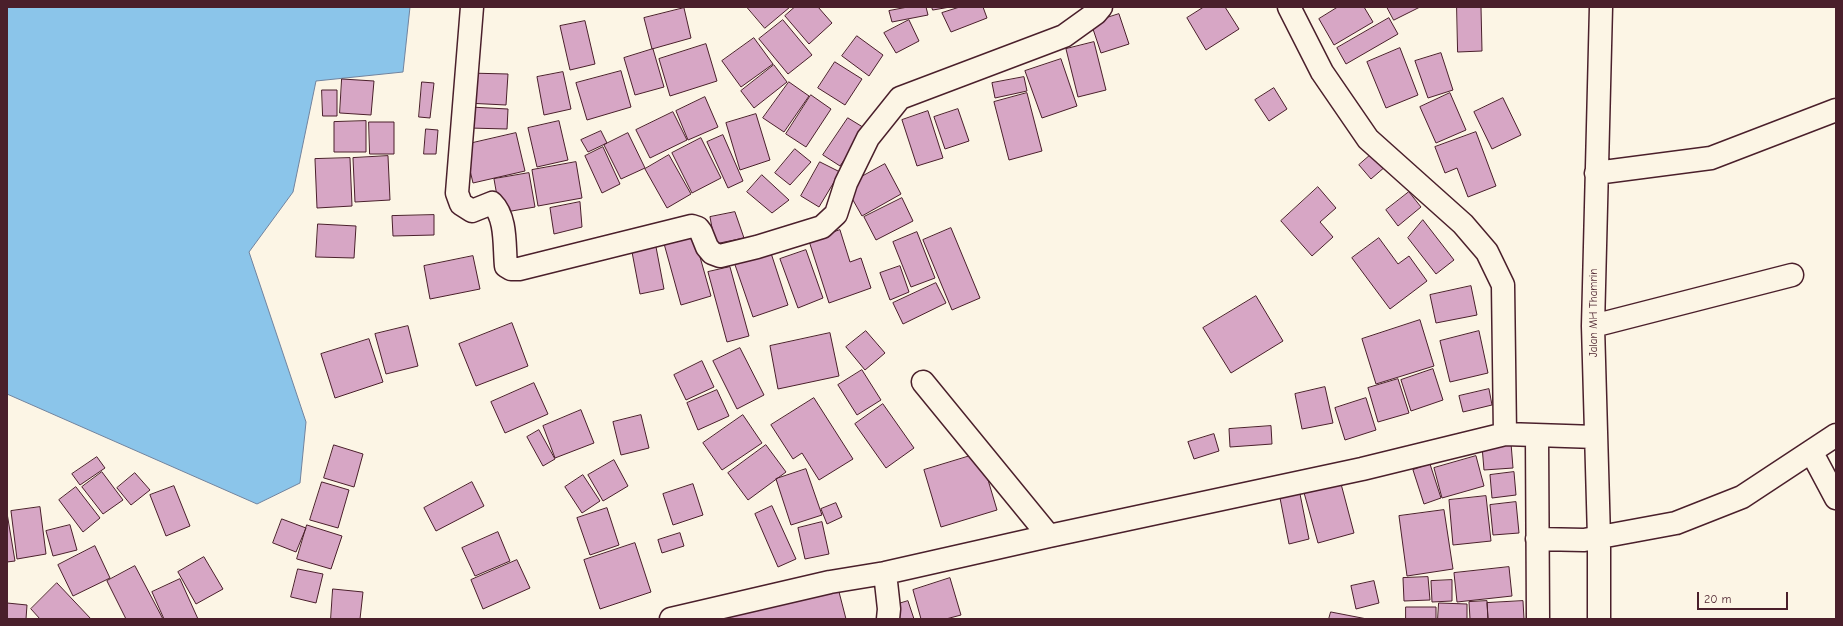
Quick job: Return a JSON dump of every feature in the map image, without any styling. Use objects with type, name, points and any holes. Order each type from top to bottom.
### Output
[{"type":"street","points":[[472,7],[457,193],[461,204],[472,211],[492,203],[497,208],[501,216],[506,266],[511,269],[519,269],[692,226],[698,228],[701,232],[707,247],[712,252],[720,256],[822,227],[836,214],[846,183],[868,138],[900,98],[1064,36],[1096,13],[1101,7]]},
{"type":"street","points":[[1289,7],[1322,72],[1368,139],[1463,224],[1487,252],[1503,285],[1505,434]]},
{"type":"street","name":"Jalan MH Thamrin","points":[[1599,619],[1592,539],[1596,437],[1592,326],[1601,7]]},
{"type":"street","points":[[1596,173],[1711,158],[1836,110]]},
{"type":"street","points":[[1592,326],[1792,275]]},
{"type":"street","points":[[923,382],[1049,536]]},
{"type":"street","points":[[671,619],[830,582],[885,573],[1049,536],[1362,469],[1505,434],[1596,437]]},
{"type":"street","points":[[1544,539],[1592,539],[1676,523],[1742,498],[1812,453],[1836,435]]},
{"type":"street","points":[[1538,619],[1544,539],[1542,436]]},
{"type":"street","points":[[1812,453],[1836,498]]},
{"type":"street","points":[[885,573],[889,608],[888,619]]},
{"type":"water","points":[[7,7],[410,7],[403,72],[316,81],[293,192],[249,252],[306,422],[300,483],[257,504],[7,394]]},
{"type":"building","points":[[747,7],[790,7],[765,28]]},
{"type":"building","points":[[795,7],[818,7],[832,23],[809,44],[785,16]]},
{"type":"building","points":[[908,7],[926,7],[928,15],[892,22],[889,11]]},
{"type":"building","points":[[932,7],[950,7],[933,10]]},
{"type":"building","points":[[960,7],[983,7],[987,18],[951,32],[942,13]]},
{"type":"building","points":[[1204,7],[1225,7],[1239,29],[1206,50],[1187,18]]},
{"type":"building","points":[[1338,7],[1364,7],[1373,22],[1334,45],[1319,19]]},
{"type":"building","points":[[1387,7],[1420,7],[1394,20]]},
{"type":"building","points":[[1457,7],[1481,7],[1482,51],[1458,52]]},
{"type":"building","points":[[684,8],[691,38],[652,49],[644,18]]},
{"type":"building","points":[[1119,14],[1129,44],[1101,53],[1091,23]]},
{"type":"building","points":[[1389,18],[1398,34],[1346,64],[1337,48]]},
{"type":"building","points":[[783,20],[812,55],[788,74],[759,39]]},
{"type":"building","points":[[909,20],[919,41],[896,53],[884,33]]},
{"type":"building","points":[[585,21],[595,64],[570,70],[560,26]]},
{"type":"building","points":[[857,36],[883,55],[869,76],[842,56]]},
{"type":"building","points":[[754,38],[773,64],[741,87],[722,61]]},
{"type":"building","points":[[1094,42],[1106,90],[1078,97],[1066,49]]},
{"type":"building","points":[[706,44],[717,81],[670,96],[659,59]]},
{"type":"building","points":[[1400,48],[1418,95],[1386,108],[1367,62]]},
{"type":"building","points":[[653,49],[664,87],[635,95],[624,58]]},
{"type":"building","points":[[1441,53],[1453,90],[1428,98],[1415,61]]},
{"type":"building","points":[[1061,59],[1077,106],[1042,118],[1025,71]]},
{"type":"building","points":[[835,62],[862,79],[845,105],[818,88]]},
{"type":"building","points":[[774,65],[787,82],[754,108],[741,91]]},
{"type":"building","points":[[621,71],[631,107],[587,120],[576,83]]},
{"type":"building","points":[[563,72],[571,109],[544,115],[537,77]]},
{"type":"building","points":[[468,73],[508,74],[506,105],[466,103]]},
{"type":"building","points":[[1024,77],[1027,91],[995,98],[992,83]]},
{"type":"building","points":[[342,79],[374,81],[371,115],[340,113]]},
{"type":"building","points":[[422,82],[434,83],[430,118],[419,117]]},
{"type":"building","points":[[789,82],[809,96],[784,132],[763,118]]},
{"type":"building","points":[[1274,88],[1287,109],[1269,121],[1255,100]]},
{"type":"building","points":[[322,90],[337,90],[337,116],[323,116]]},
{"type":"building","points":[[1027,93],[1042,151],[1009,160],[994,102]]},
{"type":"building","points":[[1450,93],[1466,130],[1436,143],[1420,107]]},
{"type":"building","points":[[811,95],[831,109],[806,147],[786,134]]},
{"type":"building","points":[[705,97],[718,127],[688,140],[676,111]]},
{"type":"building","points":[[1503,98],[1521,135],[1492,149],[1474,112]]},
{"type":"building","points":[[470,107],[508,109],[507,129],[469,128]]},
{"type":"building","points":[[958,109],[969,141],[945,149],[934,117]]},
{"type":"building","points":[[928,111],[943,158],[917,166],[902,120]]},
{"type":"building","points":[[673,112],[687,140],[650,158],[636,130]]},
{"type":"building","points":[[756,114],[770,160],[740,170],[726,123]]},
{"type":"building","points":[[848,118],[866,129],[840,166],[823,155]]},
{"type":"building","points":[[366,121],[366,152],[334,152],[334,122]]},
{"type":"building","points":[[559,121],[568,160],[537,167],[528,128]]},
{"type":"building","points":[[369,122],[394,122],[394,154],[370,154]]},
{"type":"building","points":[[426,129],[438,130],[436,154],[424,154]]},
{"type":"building","points":[[601,131],[607,143],[588,152],[581,140]]},
{"type":"building","points":[[1476,132],[1496,186],[1468,197],[1457,168],[1445,173],[1435,147]]},
{"type":"building","points":[[516,133],[525,171],[473,183],[464,145]]},
{"type":"building","points":[[628,133],[645,168],[621,179],[604,145]]},
{"type":"building","points":[[723,135],[743,181],[728,188],[707,142]]},
{"type":"building","points":[[701,138],[721,178],[692,193],[672,153]]},
{"type":"building","points":[[603,147],[620,184],[602,193],[585,156]]},
{"type":"building","points":[[795,149],[811,162],[790,185],[775,173]]},
{"type":"building","points":[[1374,152],[1386,166],[1371,179],[1359,165]]},
{"type":"building","points":[[669,155],[691,194],[667,208],[645,169]]},
{"type":"building","points":[[388,156],[390,200],[355,202],[353,158]]},
{"type":"building","points":[[350,158],[352,206],[317,208],[315,159]]},
{"type":"building","points":[[576,162],[582,198],[538,206],[532,170]]},
{"type":"building","points":[[820,162],[840,172],[819,207],[801,196]]},
{"type":"building","points":[[885,164],[901,194],[862,216],[845,186]]},
{"type":"building","points":[[529,173],[535,207],[500,213],[494,179]]},
{"type":"building","points":[[762,175],[789,200],[772,213],[747,192]]},
{"type":"building","points":[[1318,187],[1336,208],[1320,222],[1333,237],[1312,256],[1281,221]]},
{"type":"building","points":[[1409,192],[1421,207],[1398,226],[1386,210]]},
{"type":"building","points":[[902,198],[913,221],[876,240],[864,217]]},
{"type":"building","points":[[580,202],[582,227],[554,234],[550,208]]},
{"type":"building","points":[[735,212],[744,238],[715,244],[710,217]]},
{"type":"building","points":[[434,215],[434,235],[393,236],[392,216]]},
{"type":"building","points":[[1423,220],[1454,260],[1436,274],[1408,238]]},
{"type":"building","points":[[318,224],[356,226],[354,258],[316,257]]},
{"type":"building","points":[[951,228],[980,298],[952,310],[923,240]]},
{"type":"building","points":[[840,230],[850,262],[861,258],[871,288],[829,303],[809,241]]},
{"type":"building","points":[[693,232],[711,296],[681,305],[663,240]]},
{"type":"building","points":[[917,232],[935,278],[911,287],[893,242]]},
{"type":"building","points":[[1379,238],[1398,264],[1409,256],[1427,281],[1390,309],[1352,258]]},
{"type":"building","points":[[656,247],[664,289],[640,294],[632,252]]},
{"type":"building","points":[[769,247],[788,305],[753,317],[733,259]]},
{"type":"building","points":[[806,250],[823,298],[798,308],[780,259]]},
{"type":"building","points":[[473,256],[480,289],[430,299],[424,266]]},
{"type":"building","points":[[900,266],[909,292],[890,300],[880,273]]},
{"type":"building","points":[[730,267],[749,336],[727,342],[708,272]]},
{"type":"building","points":[[936,283],[946,303],[903,324],[893,303]]},
{"type":"building","points":[[1471,286],[1477,315],[1436,323],[1430,295]]},
{"type":"building","points":[[1256,296],[1283,341],[1231,373],[1203,328]]},
{"type":"building","points":[[1420,320],[1434,366],[1376,384],[1362,339]]},
{"type":"building","points":[[512,323],[528,366],[476,386],[459,344]]},
{"type":"building","points":[[408,326],[418,366],[386,374],[375,334]]},
{"type":"building","points":[[866,331],[885,353],[865,370],[846,347]]},
{"type":"building","points":[[1479,331],[1488,373],[1450,382],[1440,341]]},
{"type":"building","points":[[830,333],[839,376],[778,389],[770,346]]},
{"type":"building","points":[[369,339],[383,382],[335,398],[321,354]]},
{"type":"building","points":[[740,348],[764,395],[737,409],[713,361]]},
{"type":"building","points":[[702,361],[714,387],[686,400],[674,375]]},
{"type":"building","points":[[1433,369],[1443,400],[1411,411],[1401,380]]},
{"type":"building","points":[[862,370],[881,400],[857,415],[838,385]]},
{"type":"building","points":[[1398,379],[1409,413],[1378,422],[1368,388]]},
{"type":"building","points":[[534,383],[548,414],[505,433],[491,402]]},
{"type":"building","points":[[1325,387],[1333,423],[1302,429],[1295,394]]},
{"type":"building","points":[[1489,389],[1492,405],[1463,412],[1459,396]]},
{"type":"building","points":[[717,390],[729,416],[698,430],[687,403]]},
{"type":"building","points":[[814,398],[853,459],[819,480],[802,453],[793,459],[771,425]]},
{"type":"building","points":[[1366,398],[1376,430],[1345,440],[1335,408]]},
{"type":"building","points":[[883,404],[914,448],[886,468],[855,424]]},
{"type":"building","points":[[581,410],[594,443],[555,458],[543,426]]},
{"type":"building","points":[[641,415],[649,448],[621,455],[613,422]]},
{"type":"building","points":[[743,415],[762,443],[722,470],[703,443]]},
{"type":"building","points":[[1271,426],[1272,444],[1230,447],[1229,429]]},
{"type":"building","points":[[539,430],[555,459],[543,466],[527,437]]},
{"type":"building","points":[[1214,434],[1219,451],[1194,459],[1188,442]]},
{"type":"building","points":[[1511,443],[1513,468],[1484,470],[1482,446]]},
{"type":"building","points":[[334,445],[363,454],[354,487],[324,478]]},
{"type":"building","points":[[766,445],[786,472],[748,500],[728,473]]},
{"type":"building","points":[[980,453],[997,510],[941,527],[924,470]]},
{"type":"building","points":[[1476,456],[1484,486],[1442,498],[1434,468]]},
{"type":"building","points":[[97,457],[105,468],[80,485],[72,474]]},
{"type":"building","points":[[614,460],[628,486],[603,501],[588,475]]},
{"type":"building","points":[[1430,464],[1441,498],[1424,504],[1413,470]]},
{"type":"building","points":[[806,469],[822,515],[791,525],[776,479]]},
{"type":"building","points":[[102,472],[123,500],[103,514],[82,487]]},
{"type":"building","points":[[1514,472],[1516,495],[1492,498],[1490,475]]},
{"type":"building","points":[[135,473],[150,490],[131,505],[117,488]]},
{"type":"building","points":[[583,475],[600,501],[582,513],[565,487]]},
{"type":"building","points":[[1340,480],[1354,533],[1318,543],[1303,489]]},
{"type":"building","points":[[322,482],[349,490],[338,528],[310,520]]},
{"type":"building","points":[[472,482],[484,506],[436,531],[424,508]]},
{"type":"building","points":[[693,484],[703,515],[673,525],[663,494]]},
{"type":"building","points":[[174,486],[190,526],[166,536],[150,495]]},
{"type":"building","points":[[76,487],[100,518],[83,532],[59,500]]},
{"type":"building","points":[[1300,494],[1309,539],[1289,544],[1280,498]]},
{"type":"building","points":[[1486,496],[1491,541],[1453,545],[1449,500]]},
{"type":"building","points":[[1516,502],[1519,533],[1493,535],[1490,505]]},
{"type":"building","points":[[836,503],[842,517],[827,524],[821,509]]},
{"type":"building","points":[[772,506],[796,559],[778,567],[755,514]]},
{"type":"building","points":[[40,507],[46,554],[17,559],[11,511]]},
{"type":"building","points":[[607,508],[619,545],[590,555],[577,518]]},
{"type":"building","points":[[1444,510],[1453,569],[1407,576],[1399,516]]},
{"type":"building","points":[[7,513],[15,561],[7,562]]},
{"type":"building","points":[[282,519],[306,528],[296,552],[273,543]]},
{"type":"building","points":[[822,522],[829,554],[805,559],[798,528]]},
{"type":"building","points":[[70,525],[77,550],[53,556],[46,531]]},
{"type":"building","points":[[307,525],[342,536],[331,569],[297,559]]},
{"type":"building","points":[[498,532],[510,561],[475,576],[462,548]]},
{"type":"building","points":[[680,533],[684,546],[662,553],[658,540]]},
{"type":"building","points":[[635,543],[651,592],[600,609],[584,560]]},
{"type":"building","points":[[95,546],[110,578],[73,596],[58,565]]},
{"type":"building","points":[[204,557],[223,589],[196,604],[178,572]]},
{"type":"building","points":[[517,560],[530,588],[483,609],[471,580]]},
{"type":"building","points":[[135,566],[163,619],[126,619],[107,581]]},
{"type":"building","points":[[1509,567],[1512,596],[1457,602],[1454,573]]},
{"type":"building","points":[[298,569],[323,574],[316,603],[291,597]]},
{"type":"building","points":[[1428,577],[1430,600],[1404,601],[1403,578]]},
{"type":"building","points":[[950,578],[961,615],[946,619],[921,619],[913,590]]},
{"type":"building","points":[[180,579],[198,619],[164,619],[152,592]]},
{"type":"building","points":[[1452,580],[1452,601],[1432,602],[1431,581]]},
{"type":"building","points":[[1374,581],[1379,603],[1356,609],[1351,586]]},
{"type":"building","points":[[57,583],[91,619],[40,619],[31,609]]},
{"type":"building","points":[[838,588],[846,619],[727,619],[726,617]]},
{"type":"building","points":[[333,589],[363,592],[360,619],[331,619]]},
{"type":"building","points":[[908,601],[914,619],[899,619],[895,605]]},
{"type":"building","points":[[1487,601],[1488,619],[1470,619],[1469,602]]},
{"type":"building","points":[[1523,601],[1524,619],[1488,619],[1487,603]]},
{"type":"building","points":[[7,603],[27,605],[26,619],[7,619]]},
{"type":"building","points":[[1439,603],[1467,604],[1467,619],[1438,619]]},
{"type":"building","points":[[1406,607],[1436,607],[1436,619],[1406,619]]},
{"type":"building","points":[[1331,612],[1367,619],[1329,619]]}]
